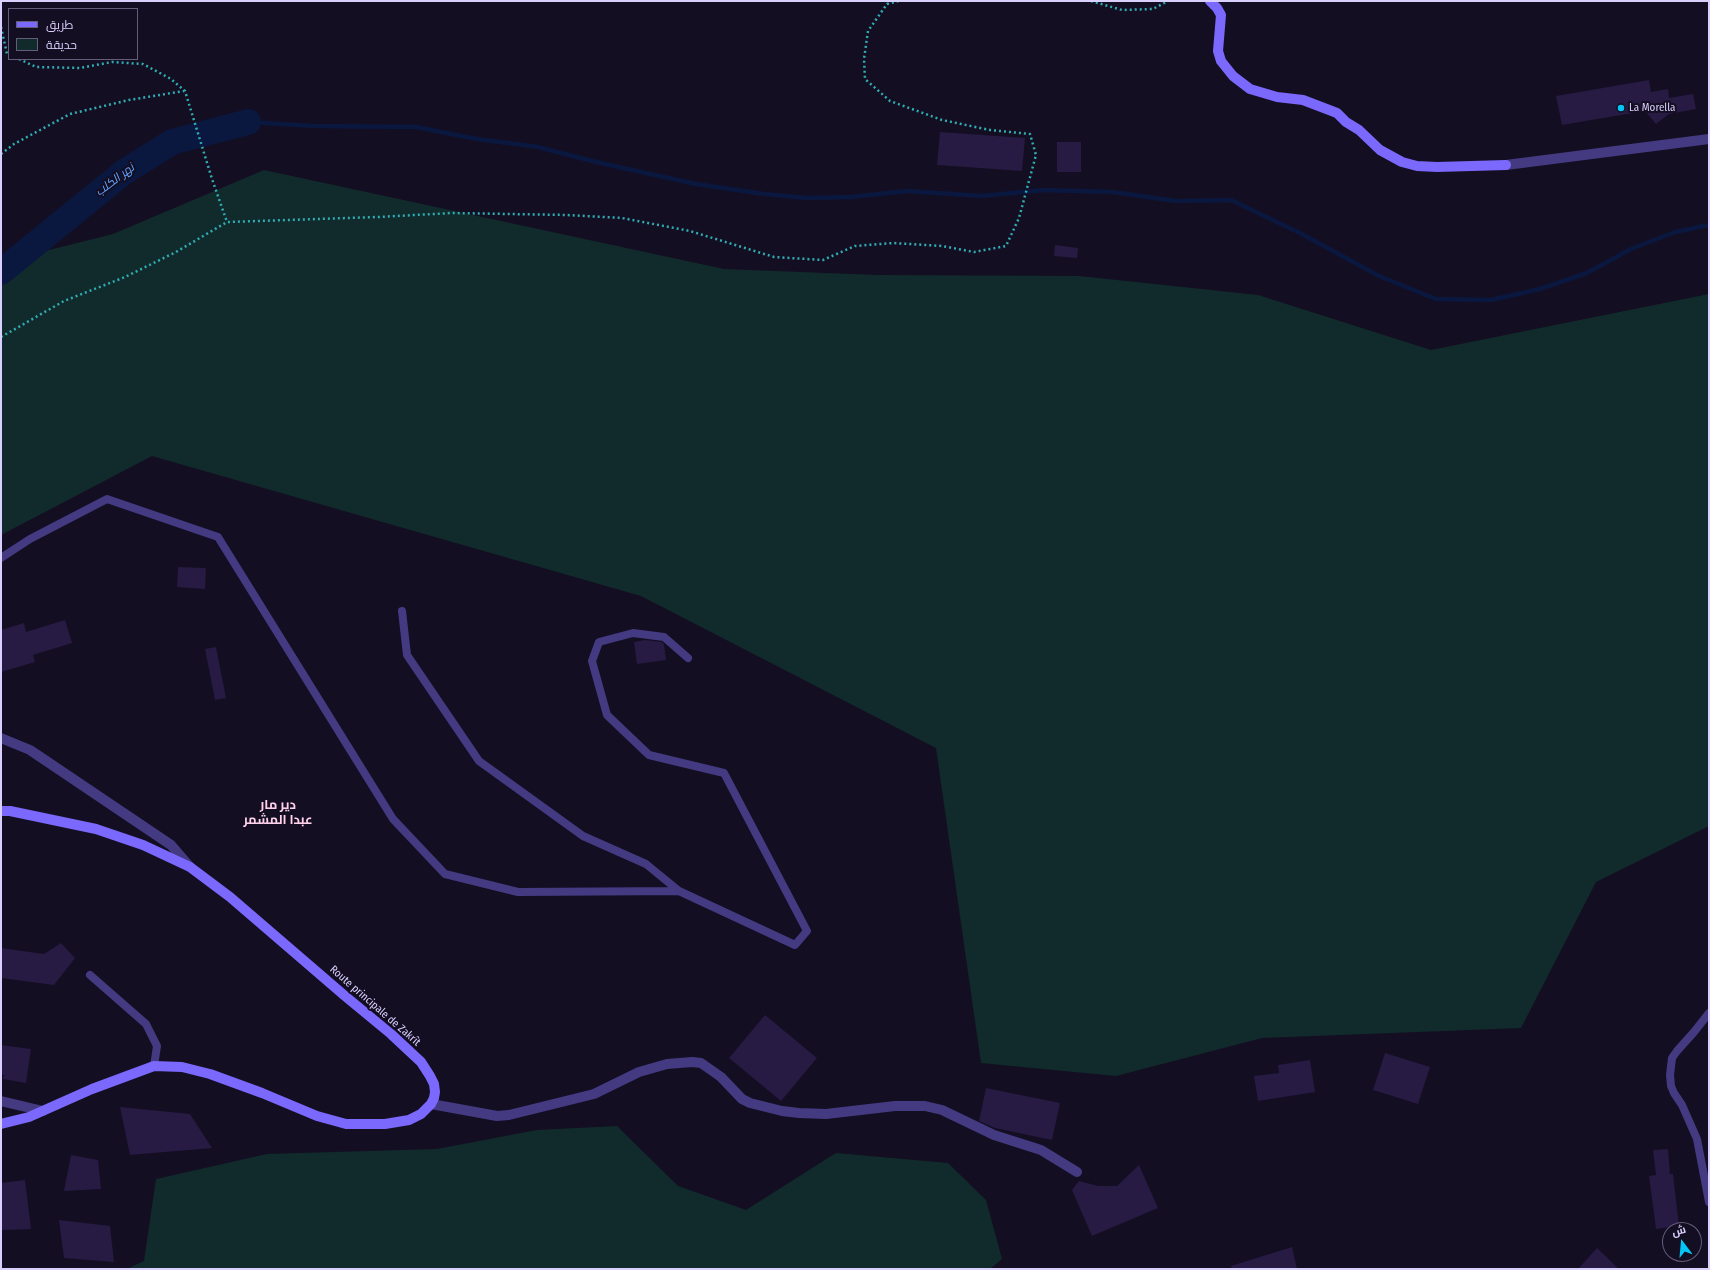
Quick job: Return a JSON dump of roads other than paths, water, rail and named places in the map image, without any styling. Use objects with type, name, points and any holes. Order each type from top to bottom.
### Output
[{"type":"street","points":[[1210,1],[1221,15],[1218,51],[1221,61],[1232,76],[1250,89],[1277,97],[1303,100],[1337,113],[1346,122],[1359,130],[1380,150],[1402,162],[1418,166],[1437,167],[1506,165],[1709,139]]},
{"type":"street","points":[[1,738],[30,750],[171,845],[190,867]]},
{"type":"street","name":"Route principale de Zakrît","points":[[1,811],[10,811],[96,829],[143,845],[190,867],[230,896],[345,996],[392,1034],[421,1062],[434,1084],[434,1098],[431,1104]]},
{"type":"street","points":[[1,1124],[29,1116],[92,1089],[154,1066],[182,1067],[210,1074],[262,1093],[317,1116],[346,1124],[373,1125],[397,1123],[421,1114],[431,1104],[497,1116],[509,1115],[594,1094],[639,1072],[667,1064],[692,1062],[700,1063],[721,1077],[742,1099],[750,1104],[768,1109],[793,1113],[826,1114],[895,1106],[925,1106],[942,1110],[994,1135],[1041,1150],[1078,1172]]},
{"type":"street","points":[[1,1101],[42,1111]]},
{"type":"lane","points":[[1,558],[30,539],[107,499],[218,537],[393,819],[444,874],[518,892],[679,891]]},
{"type":"lane","points":[[402,611],[407,655],[478,761],[582,836],[646,864],[679,891],[795,945],[807,931],[724,773],[649,755],[607,715],[592,661],[599,642],[633,633],[664,637],[688,658]]},
{"type":"lane","points":[[90,975],[146,1024],[157,1046],[154,1066]]},
{"type":"lane","points":[[1709,1013],[1672,1058],[1670,1075],[1671,1086],[1682,1105],[1697,1139],[1709,1202]]},
{"type":"waterway","points":[[248,122],[314,126],[416,127],[477,139],[538,147],[596,162],[696,184],[764,194],[807,198],[851,197],[907,191],[982,196],[1043,190],[1112,192],[1176,201],[1231,200],[1302,234],[1379,276],[1436,299],[1491,300],[1540,289],[1587,273],[1631,249],[1675,232],[1709,225]]},
{"type":"waterway","name":"نهر الكلب","points":[[1,272],[124,172],[172,142],[248,122]]},
{"type":"place","name":"La Morella","points":[[1621,108]]},
{"type":"district","name":"دير مار عبدا المشمر","points":[[278,812]]}]
